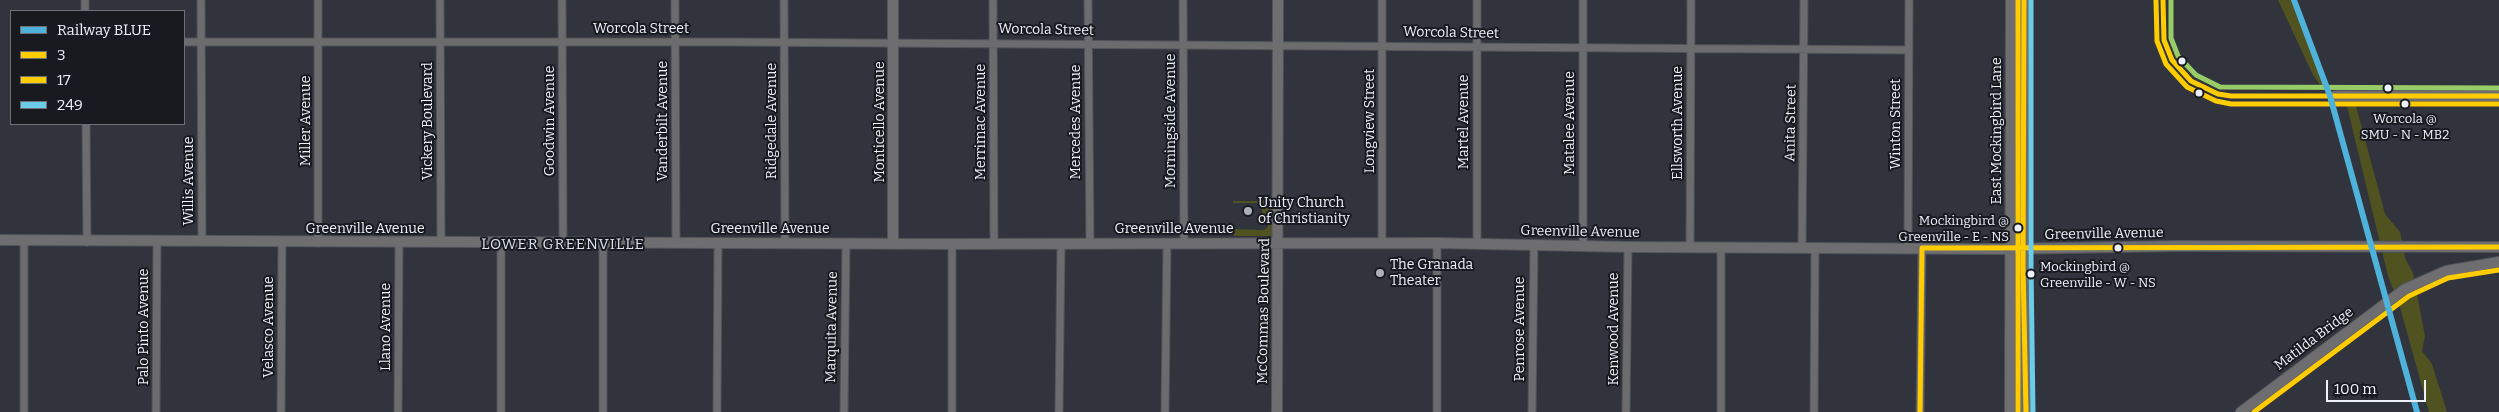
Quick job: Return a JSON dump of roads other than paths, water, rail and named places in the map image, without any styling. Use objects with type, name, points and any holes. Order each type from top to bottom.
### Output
[{"type":"main road","name":"Monticello Avenue","points":[[893,0],[894,243]]},
{"type":"main road","name":"McCommas Boulevard","points":[[1277,412],[1278,0]]},
{"type":"main road","points":[[2011,1],[2024,0]]},
{"type":"main road","name":"East Mockingbird Lane","points":[[2024,0],[2023,249],[2026,412]]},
{"type":"main road","name":"East Mockingbird Lane","points":[[2010,412],[2011,1]]},
{"type":"main road","points":[[2011,88],[2024,88]]},
{"type":"main road","points":[[2335,96],[2499,96]]},
{"type":"main road","name":"Greenville Avenue","points":[[0,240],[318,243],[785,242],[952,244],[1278,242],[1628,247],[2010,249],[2342,246],[2499,248]]},
{"type":"main road","name":"Matilda Bridge","points":[[2244,409],[2404,289],[2424,279],[2468,266],[2499,262]]},
{"type":"street","name":"Willis Avenue","points":[[201,0],[202,242]]},
{"type":"street","name":"Miller Avenue","points":[[318,0],[318,243]]},
{"type":"street","name":"Vickery Boulevard","points":[[440,0],[441,243]]},
{"type":"street","name":"Goodwin Avenue","points":[[562,0],[563,242]]},
{"type":"street","name":"Vanderbilt Avenue","points":[[675,0],[676,242]]},
{"type":"street","name":"Ridgedale Avenue","points":[[784,0],[785,242]]},
{"type":"street","name":"Merrimac Avenue","points":[[993,0],[994,244]]},
{"type":"street","name":"Mercedes Avenue","points":[[1088,0],[1090,243]]},
{"type":"street","name":"Morningside Avenue","points":[[1183,0],[1184,242]]},
{"type":"street","name":"Longview Street","points":[[1382,0],[1382,243]]},
{"type":"street","name":"Martel Avenue","points":[[1477,0],[1477,244]]},
{"type":"street","name":"Matalee Avenue","points":[[1583,246],[1584,0]]},
{"type":"street","name":"Ellsworth Avenue","points":[[1690,247],[1691,0]]},
{"type":"street","name":"Anita Street","points":[[1802,247],[1804,0]]},
{"type":"street","name":"Winton Street","points":[[1908,248],[1909,0]]},
{"type":"street","name":"Worcola Street","points":[[185,42],[784,42],[1908,50]]},
{"type":"street","points":[[86,125],[87,242]]},
{"type":"street","points":[[24,240],[24,412]]},
{"type":"street","name":"Palo Pinto Avenue","points":[[156,412],[157,242]]},
{"type":"street","name":"Velasco Avenue","points":[[281,412],[282,242]]},
{"type":"street","points":[[603,242],[603,412]]},
{"type":"street","points":[[717,412],[718,242]]},
{"type":"street","name":"Llano Avenue","points":[[398,412],[399,243]]},
{"type":"street","points":[[501,243],[501,412]]},
{"type":"street","name":"Marquita Avenue","points":[[844,412],[846,243]]},
{"type":"street","points":[[1059,412],[1061,243]]},
{"type":"street","points":[[1166,412],[1167,243]]},
{"type":"street","points":[[1437,243],[1437,412]]},
{"type":"street","points":[[952,244],[952,412]]},
{"type":"street","name":"Penrose Avenue","points":[[1532,412],[1534,245]]},
{"type":"street","name":"Kenwood Avenue","points":[[1626,412],[1628,247]]},
{"type":"street","points":[[1721,247],[1721,412]]},
{"type":"street","points":[[1814,412],[1815,247]]},
{"type":"street","points":[[1920,412],[1922,248]]},
{"type":"rail line","name":"BLUE","points":[[2294,0],[2330,96],[2417,412]]},
{"type":"place","name":"Worcola @ SMU - N - MB2","points":[[2405,104]]},
{"type":"place","name":"Unity Church of Christianity","points":[[1248,211]]},
{"type":"place","name":"Mockingbird @ Greenville - E - NS","points":[[2018,228]]},
{"type":"place","name":"The Granada Theater","points":[[1380,273]]},
{"type":"place","name":"Mockingbird @ Greenville - W - NS","points":[[2031,274]]},
{"type":"district","name":"LOWER GREENVILLE","points":[[563,245]]}]
